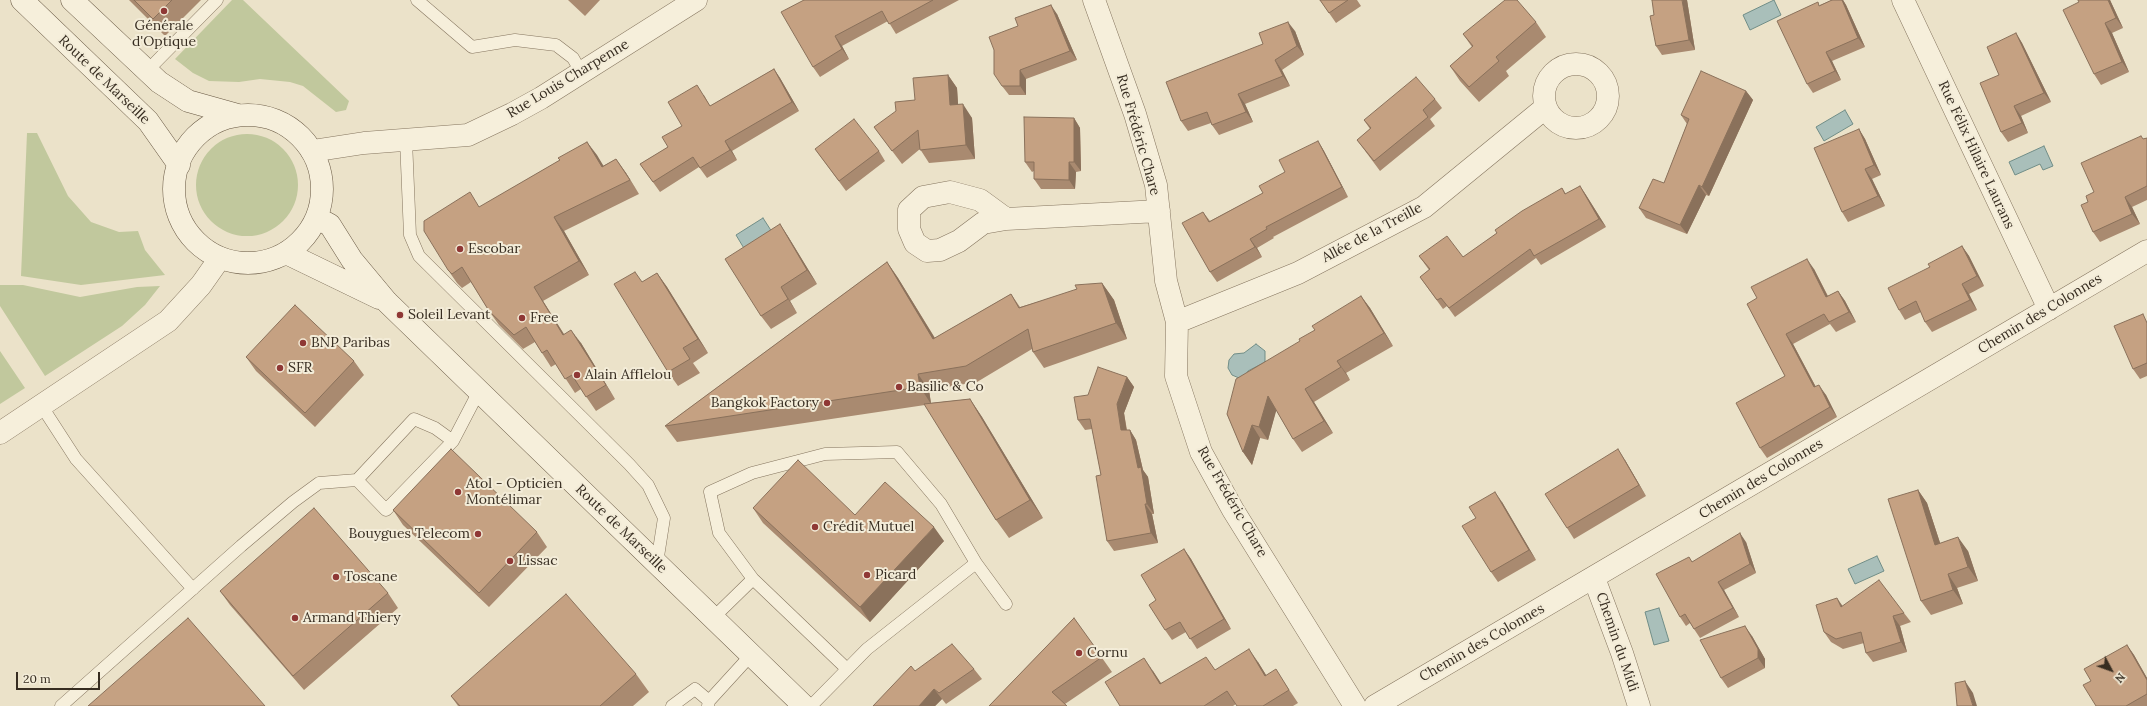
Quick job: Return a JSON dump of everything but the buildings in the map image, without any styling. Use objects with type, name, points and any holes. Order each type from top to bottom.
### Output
[{"type":"street","name":"Route de Marseille","points":[[22,0],[148,121],[179,165]]},
{"type":"street","points":[[72,0],[159,82],[188,101],[238,115],[260,116],[281,122],[299,134],[312,151],[321,173],[322,196],[317,218],[304,238],[286,253],[264,262],[242,263],[220,258],[203,248],[194,239],[180,219],[174,196],[179,165],[184,152],[198,135],[216,122],[238,115]]},
{"type":"street","name":"Rue Louis Charpenne","points":[[312,151],[364,143],[468,135],[518,111],[696,0]]},
{"type":"street","name":"Rue Frédéric Chare","points":[[1094,0],[1135,114],[1156,185],[1166,281],[1178,322],[1176,376],[1201,452],[1233,510],[1355,706]]},
{"type":"street","name":"Rue Félix Hilaire Laurans","points":[[1902,0],[2049,309]]},
{"type":"street","name":"Allée de la Treille","points":[[1178,322],[1298,273],[1424,207],[1545,108]]},
{"type":"street","points":[[1006,219],[1159,211]]},
{"type":"street","points":[[317,218],[330,224],[352,260],[387,302]]},
{"type":"street","name":"Chemin des Colonnes","points":[[1375,706],[2147,252]]},
{"type":"street","points":[[286,253],[387,302]]},
{"type":"street","points":[[0,433],[168,321],[201,285],[220,258]]},
{"type":"street","name":"Route de Marseille","points":[[387,302],[478,393],[657,563],[804,706]]},
{"type":"street","name":"Chemin du Midi","points":[[1594,578],[1622,653],[1639,706]]},
{"type":"lane","points":[[147,71],[217,0]]},
{"type":"lane","points":[[417,0],[472,47],[515,40],[556,45],[573,58],[581,72]]},
{"type":"lane","points":[[406,140],[410,235],[419,256],[426,265],[629,464],[648,486],[664,518],[657,563]]},
{"type":"lane","points":[[357,480],[386,510],[453,441],[478,393]]},
{"type":"lane","points":[[41,405],[76,459],[194,589]]},
{"type":"lane","points":[[61,706],[241,546],[319,483],[357,480],[414,419],[435,428],[453,441]]},
{"type":"lane","points":[[847,669],[753,579],[720,533],[710,492],[752,473],[825,454],[896,452],[941,504],[976,563],[1006,604]]},
{"type":"lane","points":[[811,706],[867,649],[976,563]]},
{"type":"lane","points":[[713,618],[753,579]]},
{"type":"lane","points":[[672,706],[695,689],[708,704],[751,655]]},
{"type":"green space","points":[[232,0],[243,0],[349,101],[346,110],[336,112],[303,86],[290,82],[260,79],[239,82],[209,81],[193,73],[175,59]]},
{"type":"green space","points":[[27,133],[37,133],[68,196],[91,222],[119,232],[138,231],[145,250],[165,275],[81,285],[21,276]]},
{"type":"green space","points":[[247,134],[266,138],[283,149],[294,166],[298,185],[294,204],[283,221],[266,232],[247,236],[228,232],[211,221],[200,204],[196,185],[200,166],[211,149],[228,138]]},
{"type":"green space","points":[[0,285],[23,285],[80,297],[137,287],[160,286],[145,305],[122,326],[45,376],[0,306]]},
{"type":"green space","points":[[0,351],[25,388],[0,404]]},
{"type":"water","points":[[1774,0],[1781,15],[1750,30],[1743,15]]},
{"type":"water","points":[[1845,110],[1853,124],[1824,141],[1816,127]]},
{"type":"water","points":[[2044,146],[2053,166],[2043,170],[2040,164],[2015,175],[2009,162]]},
{"type":"water","points":[[763,218],[772,232],[745,250],[736,235]]},
{"type":"water","points":[[1256,344],[1265,351],[1265,362],[1248,371],[1244,377],[1239,378],[1232,375],[1228,368],[1229,360],[1234,354],[1244,353]]},
{"type":"water","points":[[1877,556],[1884,571],[1855,584],[1848,569]]},
{"type":"water","points":[[1659,608],[1669,641],[1654,645],[1645,612]]},
{"type":"place","name":"Générale d'Optique","points":[[164,11]]},
{"type":"place","name":"Escobar","points":[[460,249]]},
{"type":"place","name":"Soleil Levant","points":[[400,315]]},
{"type":"place","name":"Free","points":[[522,318]]},
{"type":"place","name":"BNP Paribas","points":[[303,343]]},
{"type":"place","name":"SFR","points":[[280,368]]},
{"type":"place","name":"Alain Afflelou","points":[[577,375]]},
{"type":"place","name":"Basilic & Co","points":[[899,387]]},
{"type":"place","name":"Bangkok Factory","points":[[827,403]]},
{"type":"place","name":"Atol - Opticien Montélimar","points":[[458,492]]},
{"type":"place","name":"Crédit Mutuel","points":[[815,527]]},
{"type":"place","name":"Bouygues Telecom","points":[[478,534]]},
{"type":"place","name":"Lissac","points":[[510,561]]},
{"type":"place","name":"Picard","points":[[867,575]]},
{"type":"place","name":"Toscane","points":[[336,577]]},
{"type":"place","name":"Armand Thiery","points":[[295,618]]},
{"type":"place","name":"Cornu","points":[[1079,653]]}]
